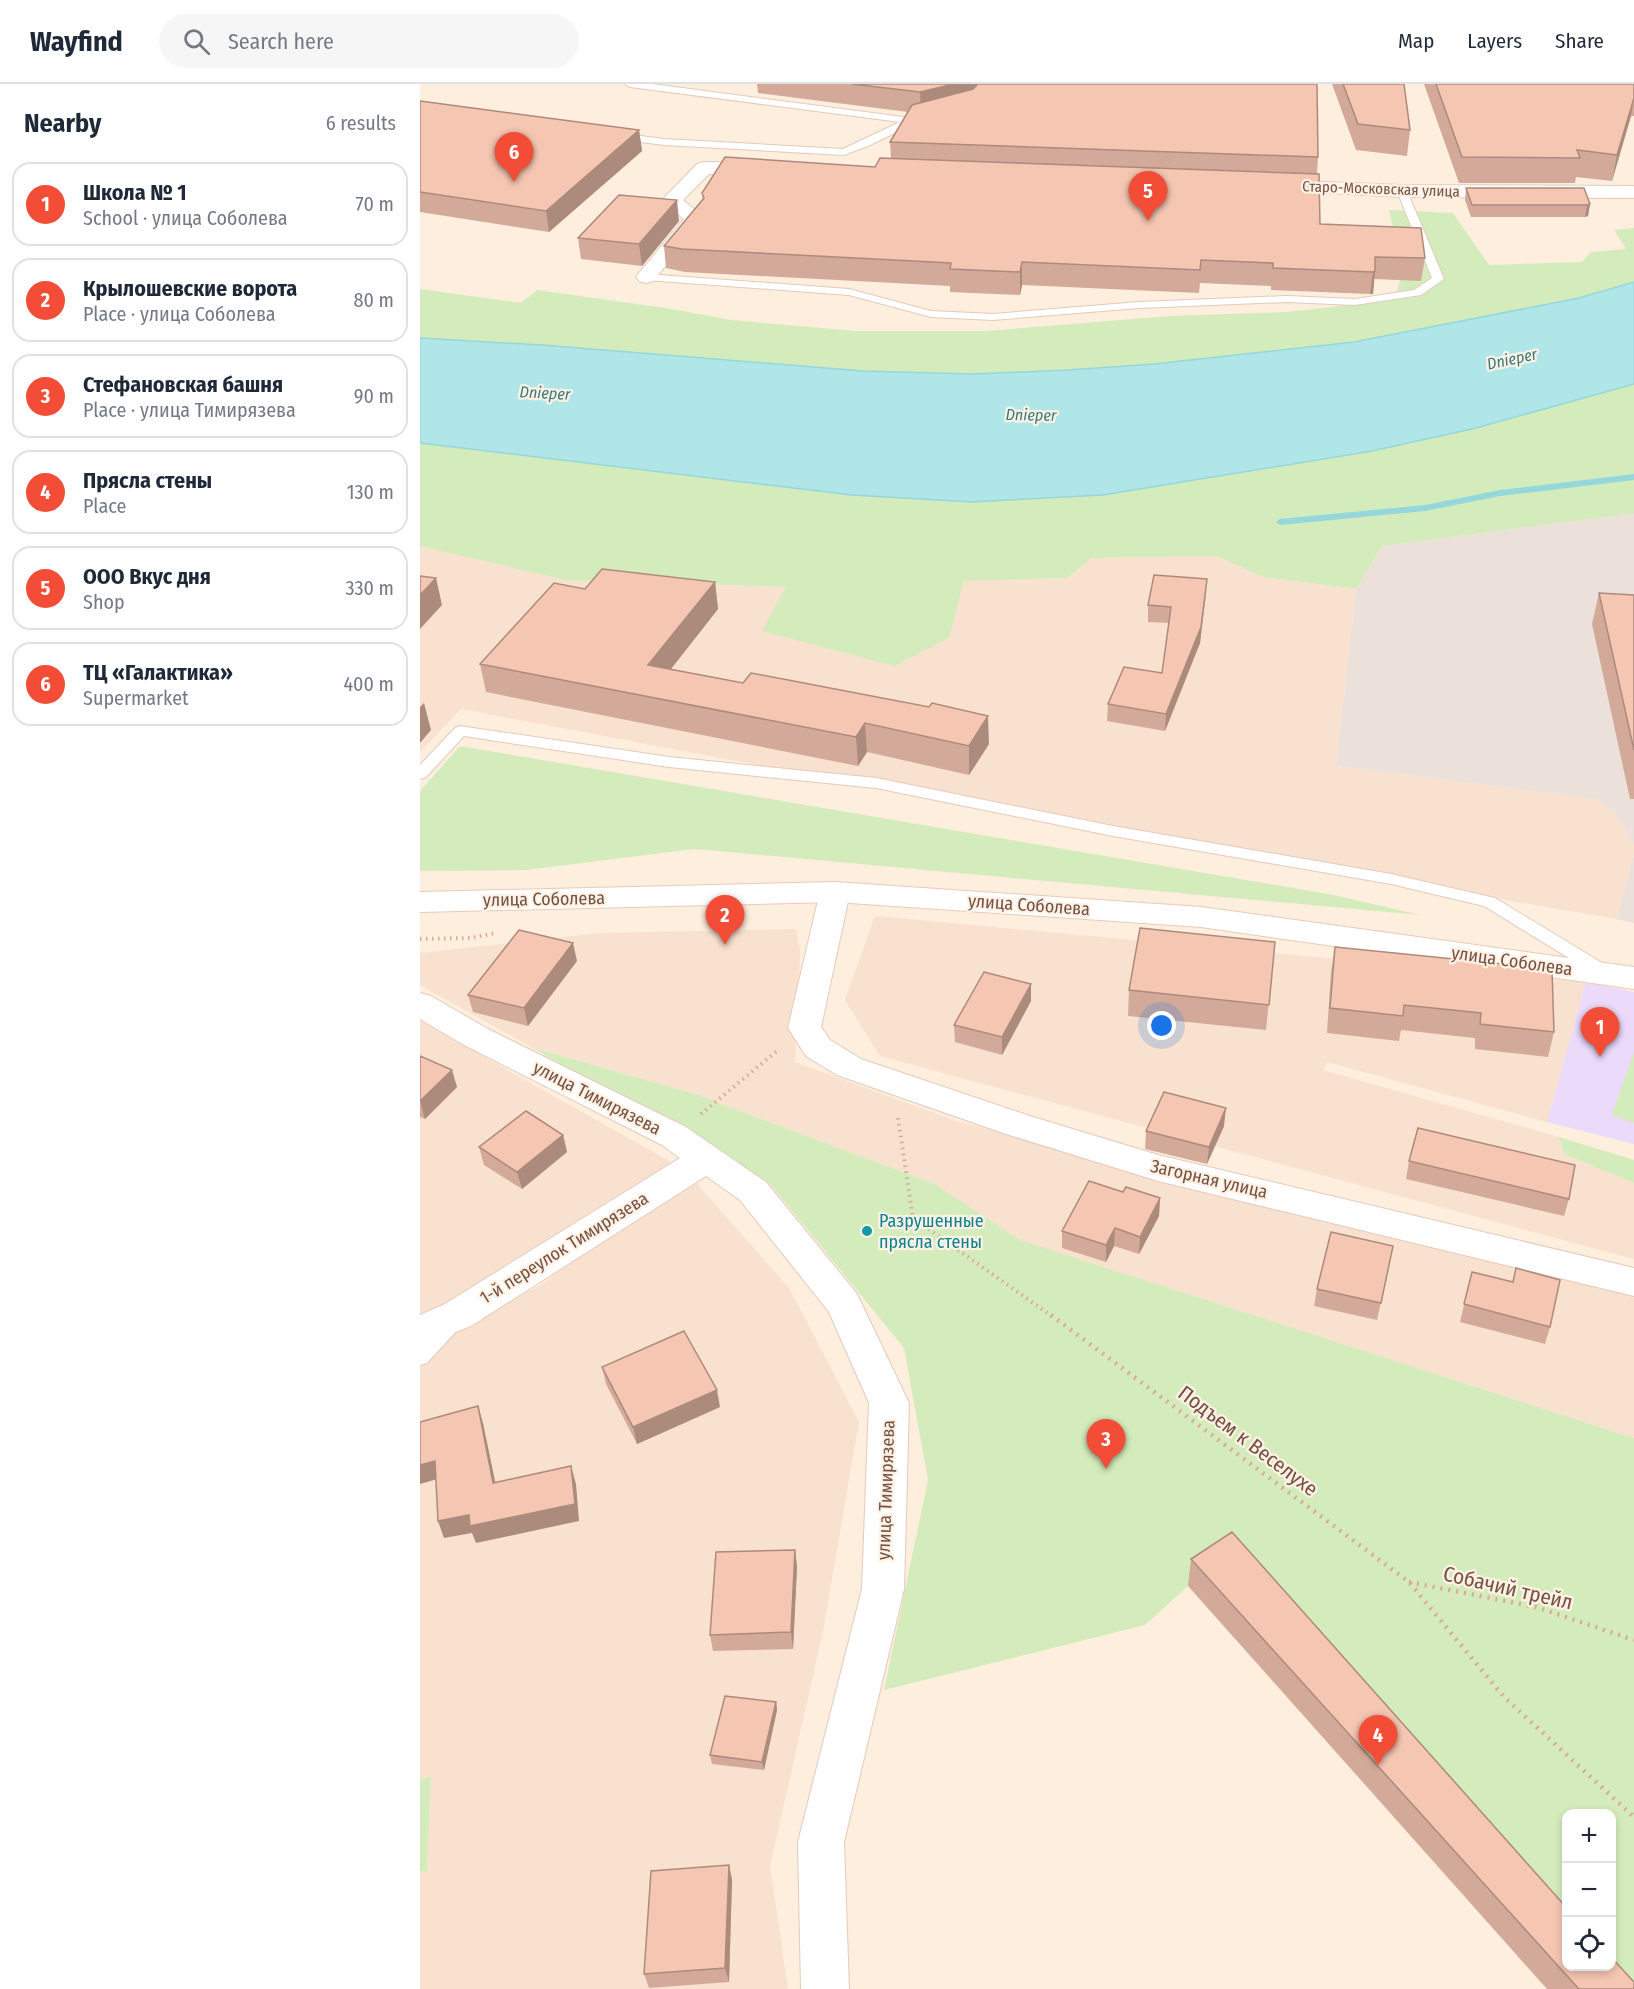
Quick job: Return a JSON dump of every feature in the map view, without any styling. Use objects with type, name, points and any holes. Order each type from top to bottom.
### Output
[{"type":"street","points":[[646,277],[695,218],[671,201],[704,168],[786,170]]},
{"type":"street","name":"Старо-Московская улица","points":[[1260,185],[1402,191],[1634,192]]},
{"type":"street","points":[[804,1028],[835,892]]},
{"type":"street","name":"улица Соболева","points":[[420,902],[835,892],[1201,917],[1621,976]]},
{"type":"street","name":"улица Тимирязева","points":[[420,1004],[476,1037],[674,1136],[753,1191],[843,1304],[889,1403],[884,1589],[821,1842],[825,1989]]},
{"type":"street","name":"Загорная улица","points":[[804,1028],[818,1048],[849,1067],[1018,1125],[1158,1168],[1634,1282]]},
{"type":"street","name":"1-й переулок Тимирязева","points":[[420,1331],[458,1316],[706,1159]]},
{"type":"lane","points":[[630,84],[911,121]]},
{"type":"lane","points":[[608,134],[664,141],[844,152],[864,147],[911,121],[930,116]]},
{"type":"lane","points":[[646,277],[849,292],[931,314],[993,317],[1139,305],[1287,299],[1355,302],[1417,293],[1438,279],[1402,191]]},
{"type":"lane","points":[[420,774],[460,731],[669,762],[876,783],[1113,831],[1391,879],[1489,902],[1621,976]]},
{"type":"lane","points":[[420,1357],[458,1316]]},
{"type":"path","points":[[674,1136],[804,1028]]},
{"type":"path","name":"Подъем к Веселухе","points":[[892,1082],[913,1218],[1089,1342],[1408,1582],[1504,1697],[1634,1817]]},
{"type":"path","name":"Собачий трейл","points":[[1408,1582],[1536,1607],[1634,1640]]},
{"type":"shaded area","points":[[1634,513],[1634,844],[1614,812],[1596,799],[1336,766],[1356,589],[1382,546]]},
{"type":"shaded area","points":[[420,546],[565,580],[786,587],[763,631],[949,638],[964,581],[1067,578],[1092,558],[1217,556],[1263,577],[1356,589],[1336,766],[1596,799],[1614,812],[1634,844],[1634,854],[1617,919],[1155,840],[461,709],[420,752]]},
{"type":"shaded area","points":[[1634,854],[1634,923],[1617,919]]},
{"type":"shaded area","points":[[875,916],[1586,982],[1547,1122],[1327,1062],[1323,1070],[1559,1137],[1564,1154],[1634,1183],[1634,1259],[880,1056],[845,1000]]},
{"type":"shaded area","points":[[796,929],[800,952],[795,1062],[956,1121],[1634,1294],[1634,1438],[1019,1240],[935,1184],[695,1094],[533,1048],[420,985],[420,953],[601,933]]},
{"type":"shaded area","points":[[1586,982],[1634,992],[1634,1144],[1547,1122]]},
{"type":"shaded area","points":[[420,1021],[673,1163],[530,1258],[420,1318]]},
{"type":"shaded area","points":[[691,1177],[789,1288],[859,1422],[823,1631],[770,1866],[788,1989],[420,1989],[420,1871],[427,1871],[431,1777],[420,1780],[420,1346],[539,1286]]},
{"type":"green space","points":[[1389,210],[1453,213],[1489,265],[1582,262],[1591,252],[1626,249],[1614,230],[1634,228],[1634,282],[1579,298],[1353,342],[1154,364],[1068,370],[973,374],[863,371],[542,345],[420,338],[420,289],[521,303],[537,290],[672,309],[731,320],[856,331],[986,331],[1169,316],[1286,312],[1394,300],[1403,272]]},
{"type":"green space","points":[[1634,384],[1634,513],[1382,546],[1356,589],[1263,577],[1217,556],[1092,558],[1067,578],[964,581],[949,638],[894,666],[762,631],[786,587],[565,580],[420,546],[420,443],[852,495],[971,502],[1103,495],[1372,451],[1476,428]]},
{"type":"green space","points":[[460,746],[1334,895],[1420,915],[695,849],[527,870],[420,871],[420,791]]},
{"type":"green space","points":[[533,1048],[695,1094],[935,1184],[1020,1240],[1634,1438],[1634,1989],[1616,1970],[1616,1809],[1562,1809],[1562,1938],[1229,1560],[1188,1586],[1145,1625],[884,1690],[928,1480],[904,1348],[771,1185]]},
{"type":"green space","points":[[1634,1052],[1634,1123],[1612,1115]]},
{"type":"green space","points":[[1559,1137],[1634,1160],[1634,1183],[1564,1154]]},
{"type":"green space","points":[[431,1776],[427,1872],[420,1871],[420,1780]]},
{"type":"water","name":"Dnieper","points":[[1634,282],[1634,384],[1476,428],[1372,451],[1103,495],[971,502],[852,495],[420,443],[420,338],[542,345],[863,371],[973,374],[1068,370],[1154,364],[1354,342],[1579,298]]},
{"type":"building","points":[[852,84],[954,84],[920,92]]},
{"type":"building","points":[[978,84],[1317,84],[1318,157],[890,142],[912,105],[973,89]]},
{"type":"building","points":[[1343,84],[1404,84],[1410,130],[1358,124]]},
{"type":"building","points":[[1436,84],[1634,84],[1634,98],[1617,155],[1577,150],[1580,158],[1462,157]]},
{"type":"building","points":[[420,101],[639,130],[546,211],[420,192]]},
{"type":"building","points":[[725,157],[875,167],[880,158],[1319,174],[1320,224],[1421,228],[1425,258],[1375,257],[1375,271],[1373,272],[1273,268],[1273,263],[1201,260],[1200,270],[1022,262],[1020,272],[950,269],[951,263],[682,249],[664,246],[704,198],[702,193]]},
{"type":"building","points":[[1466,188],[1584,188],[1590,204],[1472,205]]},
{"type":"building","points":[[619,195],[677,200],[639,244],[578,238]]},
{"type":"building","points":[[602,569],[715,582],[648,665],[743,683],[751,673],[929,707],[932,703],[988,716],[969,746],[865,723],[856,737],[480,664],[554,583],[585,589]]},
{"type":"building","points":[[1154,575],[1207,579],[1201,627],[1166,714],[1108,704],[1124,667],[1162,673],[1171,607],[1148,605]]},
{"type":"building","points":[[420,576],[436,578],[420,595]]},
{"type":"building","points":[[1599,593],[1634,595],[1634,750]]},
{"type":"building","points":[[1140,928],[1275,942],[1269,1005],[1129,990]]},
{"type":"building","points":[[519,930],[573,943],[524,1008],[468,995]]},
{"type":"building","points":[[1335,947],[1552,969],[1554,1032],[1480,1024],[1481,1013],[1404,1005],[1403,1016],[1330,1008]]},
{"type":"building","points":[[984,972],[1031,984],[1002,1037],[954,1025]]},
{"type":"building","points":[[420,1056],[452,1070],[420,1101]]},
{"type":"building","points":[[1164,1092],[1226,1108],[1209,1147],[1146,1131]]},
{"type":"building","points":[[526,1111],[563,1135],[517,1172],[479,1147]]},
{"type":"building","points":[[1418,1128],[1575,1165],[1569,1199],[1409,1161]]},
{"type":"building","points":[[1089,1181],[1123,1192],[1126,1187],[1160,1198],[1140,1237],[1115,1228],[1106,1245],[1062,1231]]},
{"type":"building","points":[[1331,1232],[1393,1246],[1381,1303],[1317,1289]]},
{"type":"building","points":[[1516,1268],[1560,1280],[1550,1327],[1464,1304],[1472,1272],[1513,1282]]},
{"type":"building","points":[[684,1331],[717,1390],[633,1427],[602,1367]]},
{"type":"building","points":[[478,1406],[493,1483],[571,1466],[575,1504],[470,1526],[469,1515],[438,1521],[435,1461],[420,1465],[420,1422]]},
{"type":"building","points":[[1232,1532],[1562,1903],[1562,1970],[1191,1559]]},
{"type":"building","points":[[795,1550],[791,1632],[710,1635],[716,1552]]},
{"type":"building","points":[[725,1696],[776,1702],[762,1762],[710,1755]]},
{"type":"building","points":[[729,1865],[725,1968],[644,1974],[651,1871]]},
{"type":"building","points":[[1616,1962],[1634,1982],[1634,1989],[1579,1989],[1563,1971],[1616,1971]]},
{"type":"waterway","points":[[1280,522],[1425,508],[1500,493],[1634,477]]},
{"type":"place","name":"ТЦ «Галактика»","points":[[514,182]]},
{"type":"place","name":"ООО Вкус дня","points":[[1148,221]]},
{"type":"place","name":"Крылошевские ворота","points":[[725,945]]},
{"type":"place","name":"Школа № 1","points":[[1600,1057]]},
{"type":"place","name":"Разрушенные прясла стены","points":[[867,1231]]},
{"type":"place","name":"Стефановская башня","points":[[1106,1469]]},
{"type":"place","name":"Прясла стены","points":[[1378,1765]]}]
